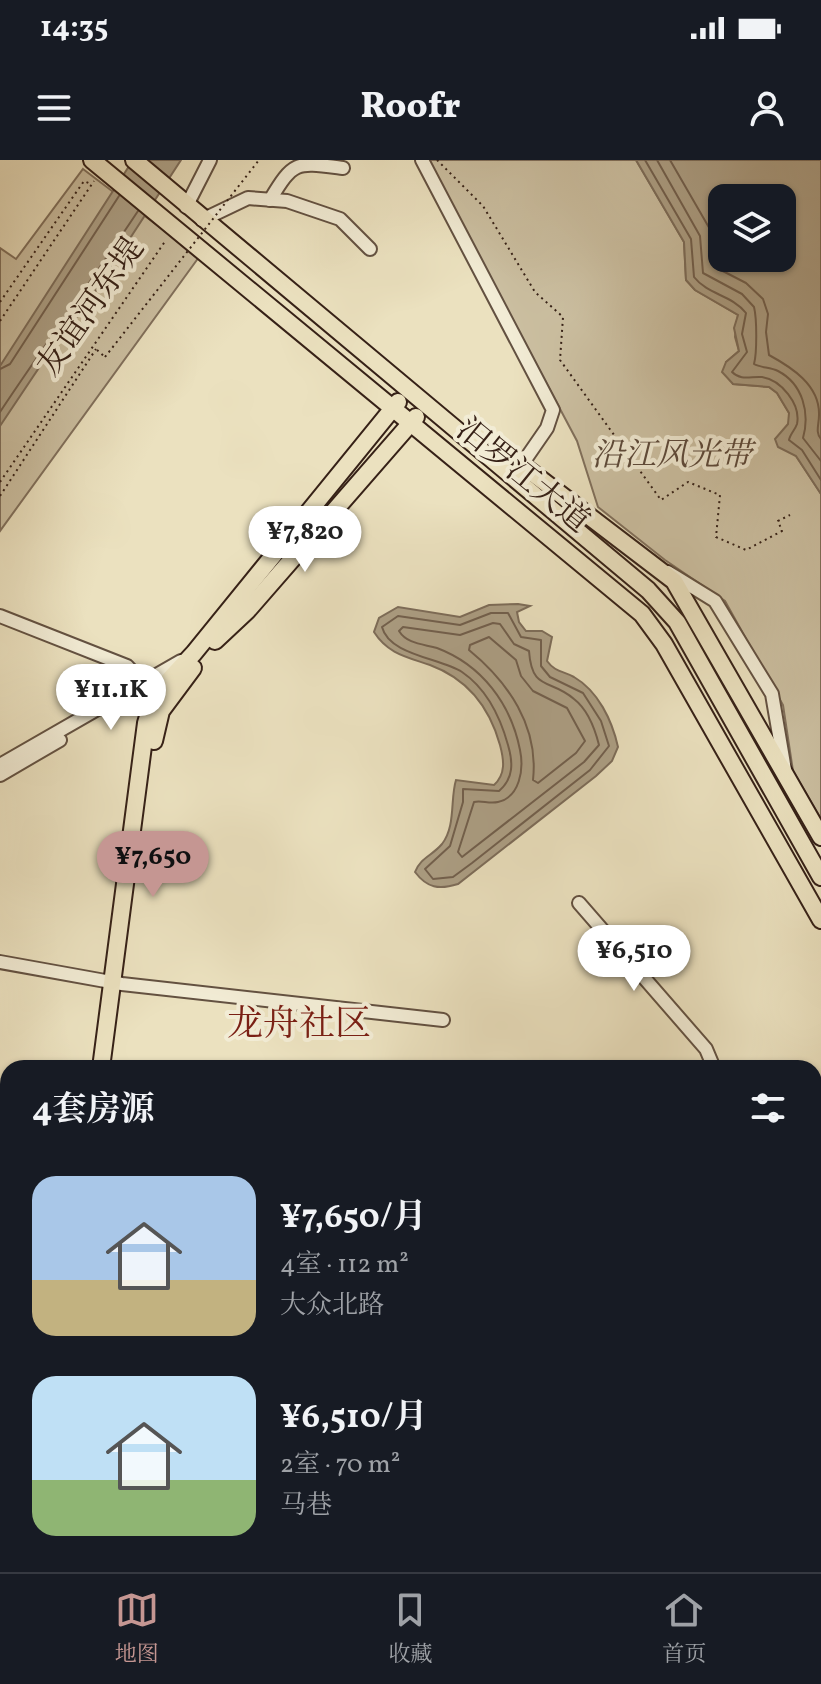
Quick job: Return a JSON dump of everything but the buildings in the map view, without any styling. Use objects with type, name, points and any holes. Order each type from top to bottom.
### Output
[{"type":"main road","name":"汨罗江大道","points":[[134,160],[425,406],[517,471],[648,590],[677,622],[821,877]]},
{"type":"main road","name":"汨罗江大道","points":[[96,174],[411,422],[642,614],[664,644],[821,920]]},
{"type":"main road","points":[[103,1060],[156,725],[166,703],[198,654],[407,391]]},
{"type":"main road","points":[[112,1060],[117,983],[149,689],[178,670],[247,611],[425,406]]},
{"type":"main road","points":[[517,471],[659,567],[683,594],[821,837]]},
{"type":"street","points":[[186,207],[210,160]]},
{"type":"street","points":[[422,160],[553,410],[547,428],[517,471]]},
{"type":"street","points":[[270,200],[289,167],[299,162],[343,168]]},
{"type":"street","points":[[202,220],[248,198],[287,201],[340,219],[370,249]]},
{"type":"street","points":[[659,567],[704,591],[736,634],[776,704],[785,773]]},
{"type":"street","points":[[0,616],[127,666],[149,689],[156,725]]},
{"type":"street","points":[[0,775],[149,689],[198,654]]},
{"type":"street","points":[[0,765],[149,689]]},
{"type":"street","points":[[579,903],[706,1049],[711,1060]]},
{"type":"street","points":[[0,962],[117,983],[443,1020]]},
{"type":"path","points":[[0,496],[94,347],[105,357],[259,160]]},
{"type":"path","points":[[437,160],[483,206],[535,292],[563,317],[560,360],[661,500],[688,482],[720,495],[716,537],[746,550],[782,531],[778,521],[790,515]]},
{"type":"path","points":[[0,302],[84,181],[96,174]]},
{"type":"path","points":[[0,321],[96,174]]},
{"type":"path","name":"友谊河东堤","points":[[0,482],[169,233]]},
{"type":"green space","name":"沿江风光带","points":[[428,160],[636,160],[684,242],[686,280],[695,290],[738,315],[735,337],[739,351],[726,362],[733,384],[769,387],[777,393],[789,413],[789,424],[776,439],[796,456],[821,494],[821,819],[793,771],[783,705],[725,601],[665,560],[598,507],[577,441]]},
{"type":"green space","points":[[83,169],[199,257],[0,531],[0,248],[16,259]]},
{"type":"water","points":[[133,160],[181,160],[82,312],[67,326],[0,426],[0,366]]},
{"type":"water","points":[[636,160],[821,160],[821,494],[796,456],[778,447],[775,439],[788,424],[789,413],[777,393],[769,387],[733,384],[722,372],[726,362],[739,351],[734,328],[738,315],[695,290],[686,280],[684,242]]},
{"type":"water","points":[[489,605],[530,606],[517,612],[519,622],[526,631],[542,631],[552,637],[547,661],[550,665],[583,683],[597,698],[608,717],[618,747],[612,761],[596,776],[458,884],[434,886],[415,872],[446,837],[456,780],[494,785],[502,771],[501,751],[490,719],[466,687],[444,671],[392,650],[374,632],[379,618],[398,607],[460,617]]},
{"type":"district","name":"龙舟社区","points":[[299,1026]]}]
